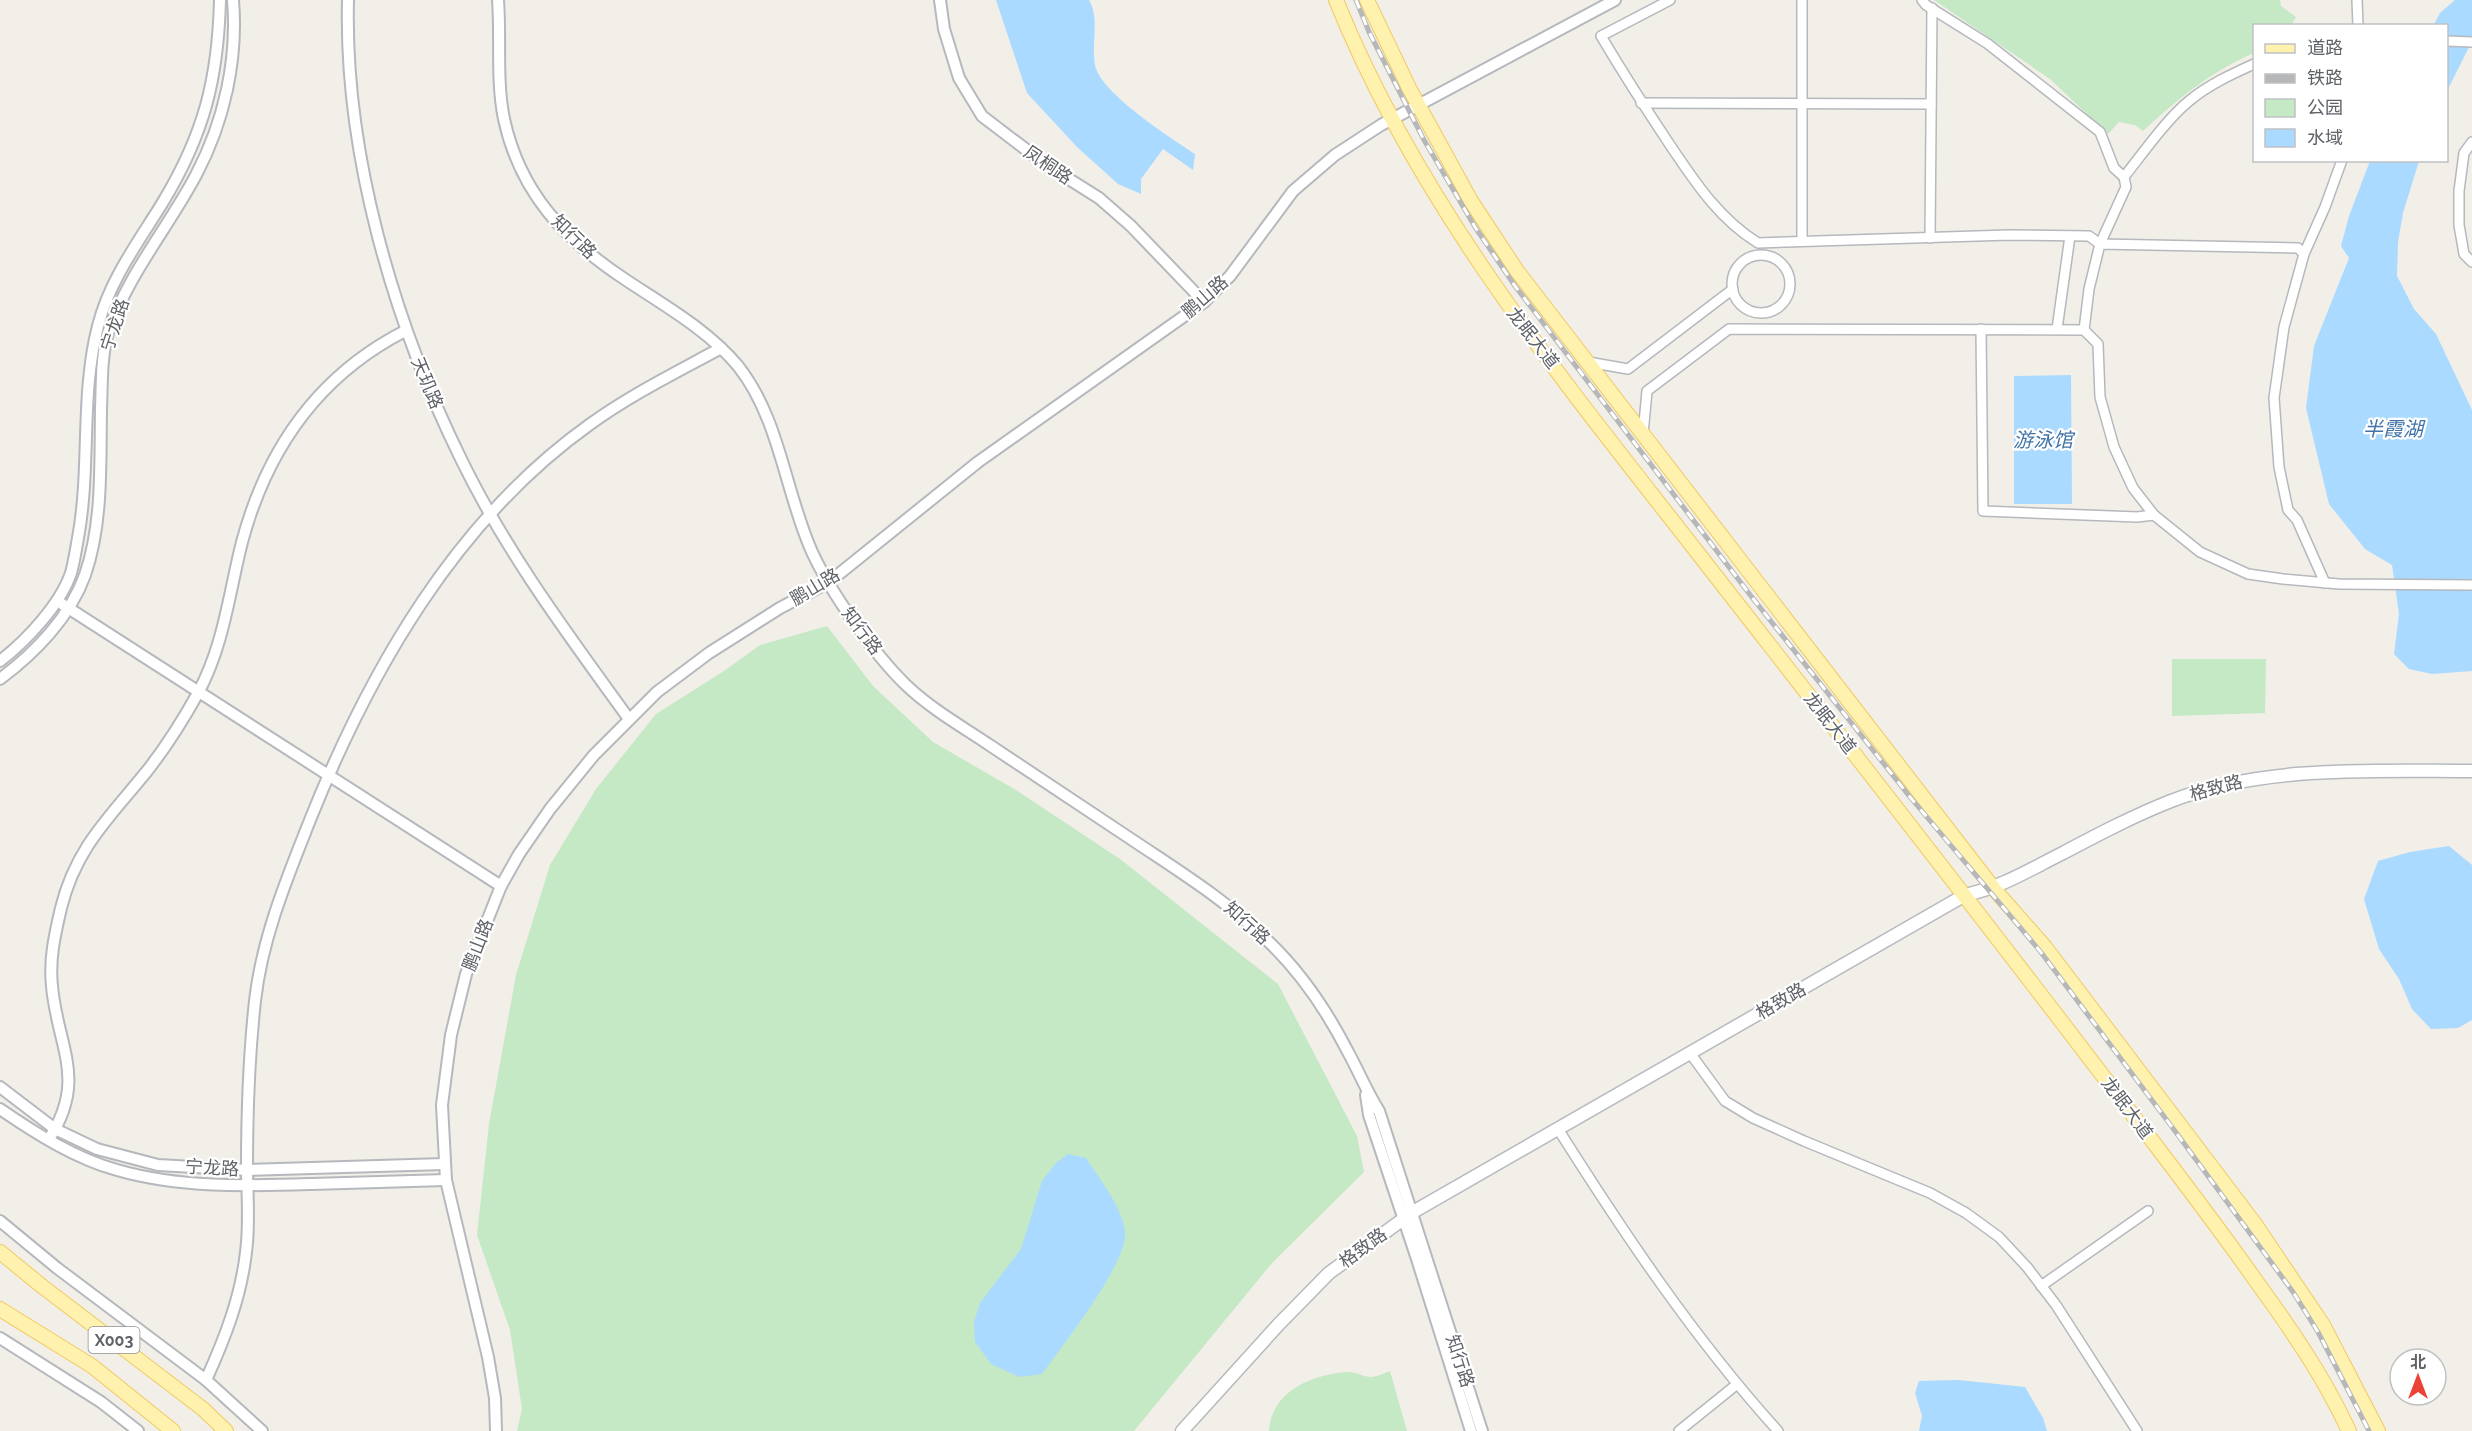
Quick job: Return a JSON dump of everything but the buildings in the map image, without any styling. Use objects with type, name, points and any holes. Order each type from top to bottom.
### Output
[{"type":"main road","name":"龙眠大道","points":[[1336,0],[1393,119],[1452,223],[1499,294],[1634,472],[1965,895],[2236,1252],[2301,1343],[2349,1431]]},
{"type":"main road","name":"龙眠大道","points":[[1367,0],[1419,105],[1471,201],[1517,271],[1994,889],[2044,947],[2255,1224],[2323,1325],[2379,1431]]},
{"type":"main road","name":"格致路","points":[[1182,1431],[1279,1324],[1329,1274],[1408,1216],[1965,895],[1994,889],[2116,825],[2172,801],[2210,788],[2245,780],[2287,775],[2472,771]]},
{"type":"main road","name":"X003","points":[[0,1252],[203,1409],[226,1431]]},
{"type":"main road","name":"X003","points":[[0,1310],[92,1366],[173,1431]]},
{"type":"street","name":"宁龙路","points":[[0,661],[16,649],[57,599],[70,574],[81,520],[87,388],[98,325],[120,270],[188,156],[203,122],[214,77],[220,0]]},
{"type":"street","name":"宁龙路","points":[[0,679],[18,666],[45,638],[68,609],[84,576],[96,536],[103,365],[108,334],[130,282],[196,175],[214,132],[229,83],[236,31],[233,0]]},
{"type":"street","name":"天玑路","points":[[348,0],[350,70],[366,178],[377,232],[405,331],[462,461],[490,512],[547,603],[629,719]]},
{"type":"street","name":"知行路","points":[[498,0],[504,120],[521,168],[539,201],[560,229],[580,248],[686,320],[721,348],[739,368],[755,391],[767,419],[812,550],[846,610],[907,686],[984,741],[1217,897],[1271,944],[1303,981],[1332,1023],[1350,1054],[1365,1089],[1369,1116],[1408,1216],[1482,1431]]},
{"type":"street","name":"凤桐路","points":[[940,0],[944,29],[959,78],[982,116],[1012,141],[1099,198],[1131,226],[1204,302]]},
{"type":"street","name":"鹏山路","points":[[496,1431],[495,1398],[489,1357],[446,1180],[442,1106],[451,1035],[466,974],[501,886],[519,854],[550,809],[594,755],[657,692],[709,653],[780,608],[829,582],[978,462],[1204,302],[1230,276],[1293,191],[1335,155],[1393,119],[1615,0]]},
{"type":"street","points":[[1670,0],[1601,36],[1641,103],[1705,197],[1741,232],[1758,243],[2089,236],[2100,244],[2298,248],[2304,254]]},
{"type":"street","points":[[1802,0],[1802,241]]},
{"type":"street","points":[[1922,0],[1988,44],[2100,132],[2114,168],[2124,177],[2126,187],[2100,244],[2089,290],[2084,330]]},
{"type":"street","points":[[2357,0],[2358,24]]},
{"type":"street","points":[[1930,238],[1932,8]]},
{"type":"street","points":[[2448,41],[2472,42]]},
{"type":"street","points":[[2124,177],[2188,101],[2224,77],[2253,64]]},
{"type":"street","points":[[1641,103],[1931,104]]},
{"type":"street","points":[[2472,142],[2464,153],[2459,191],[2459,225],[2464,254],[2472,262]]},
{"type":"street","points":[[2325,582],[2297,520],[2288,510],[2279,467],[2274,398],[2284,327],[2304,254],[2325,207],[2341,162]]},
{"type":"street","points":[[2057,329],[2070,236]]},
{"type":"street","points":[[1757,255],[1758,243]]},
{"type":"street","points":[[1757,255],[1766,255],[1782,264],[1790,280],[1786,299],[1780,306],[1761,313],[1743,306],[1733,289],[1733,280],[1741,264],[1757,255]]},
{"type":"street","points":[[1588,362],[1628,369],[1733,289]]},
{"type":"street","points":[[1761,313],[1761,329]]},
{"type":"street","points":[[1642,434],[1647,391],[1729,329],[2084,330],[2098,344],[2100,397],[2114,447],[2133,488],[2154,515],[2200,552],[2248,573],[2325,582],[2472,585]]},
{"type":"street","points":[[1981,329],[1983,511],[2137,517],[2154,515]]},
{"type":"street","points":[[49,1139],[64,1110],[68,1087],[68,1060],[55,1010],[51,985],[51,960],[64,899],[89,841],[168,743],[199,692],[212,662],[226,618],[251,511],[264,477],[279,449],[298,419],[325,390],[353,364],[380,344],[405,331]]},
{"type":"street","points":[[206,1380],[232,1321],[247,1251],[251,1051],[255,997],[264,952],[286,882],[328,774],[370,691],[412,618],[435,581],[490,512],[537,468],[589,425],[650,387],[721,348]]},
{"type":"street","points":[[57,599],[68,609],[501,886]]},
{"type":"street","points":[[1690,1053],[1725,1101],[1753,1118],[1930,1193],[1966,1213],[1999,1237],[2041,1286],[2137,1431]]},
{"type":"street","name":"宁龙路","points":[[0,1087],[56,1129],[97,1149],[158,1165],[247,1170],[444,1164]]},
{"type":"street","name":"宁龙路","points":[[0,1109],[27,1128],[84,1158],[117,1170],[179,1181],[248,1185],[446,1180]]},
{"type":"street","points":[[1558,1129],[1614,1216],[1700,1339],[1778,1431]]},
{"type":"street","points":[[2041,1286],[2148,1210]]},
{"type":"street","name":"知行路","points":[[1408,1216],[1471,1431]]},
{"type":"street","points":[[0,1221],[57,1268],[206,1380],[262,1431]]},
{"type":"street","points":[[0,1338],[102,1402],[138,1431]]},
{"type":"street","points":[[1679,1431],[1736,1384]]},
{"type":"green space","points":[[1934,0],[2280,0],[2281,6],[2296,17],[2292,24],[2253,24],[2253,53],[2238,60],[2195,87],[2143,131],[2135,125],[2119,122],[2108,134],[2050,79]]},
{"type":"green space","points":[[827,626],[873,686],[933,742],[1016,790],[1120,859],[1278,984],[1357,1136],[1364,1172],[1272,1263],[1134,1431],[517,1431],[522,1409],[510,1330],[477,1235],[489,1124],[516,975],[550,865],[596,789],[656,714],[760,645]]},
{"type":"green space","points":[[2172,659],[2266,659],[2265,713],[2172,716]]},
{"type":"green space","points":[[1390,1371],[1407,1431],[1269,1431],[1277,1405],[1296,1387],[1308,1381],[1335,1373],[1351,1372],[1371,1377]]},
{"type":"water","points":[[996,0],[1089,0],[1095,23],[1095,65],[1100,76],[1109,88],[1138,114],[1195,154],[1193,170],[1163,149],[1141,179],[1141,194],[1118,184],[1077,147],[1027,93]]},
{"type":"water","points":[[2455,0],[2472,0],[2472,41],[2448,89],[2448,24],[2434,24],[2440,13]]},
{"type":"water","name":"半霞湖","points":[[2370,162],[2419,162],[2403,213],[2398,242],[2397,276],[2414,309],[2436,334],[2472,410],[2472,671],[2432,674],[2409,669],[2394,654],[2399,614],[2392,565],[2365,549],[2329,504],[2306,408],[2314,346],[2349,258],[2341,246],[2349,216]]},
{"type":"water","name":"游泳馆","points":[[2071,375],[2072,504],[2014,504],[2014,376]]},
{"type":"water","points":[[2449,846],[2472,865],[2472,1020],[2458,1028],[2431,1029],[2412,1009],[2399,979],[2379,949],[2364,899],[2378,861],[2410,852]]},
{"type":"water","points":[[1068,1154],[1086,1158],[1109,1193],[1123,1221],[1125,1231],[1123,1245],[1106,1282],[1042,1374],[1019,1377],[991,1364],[975,1342],[974,1322],[980,1303],[1021,1249],[1042,1181],[1056,1163]]},
{"type":"water","points":[[1959,1380],[2025,1387],[2043,1418],[2047,1431],[1919,1431],[1922,1416],[1915,1393],[1919,1381]]},
{"type":"railway","points":[[1356,0],[1369,32],[1424,140],[1475,227],[1515,286],[1751,596],[1910,797],[2040,951],[2172,1127],[2293,1292],[2318,1332],[2369,1431]]}]
